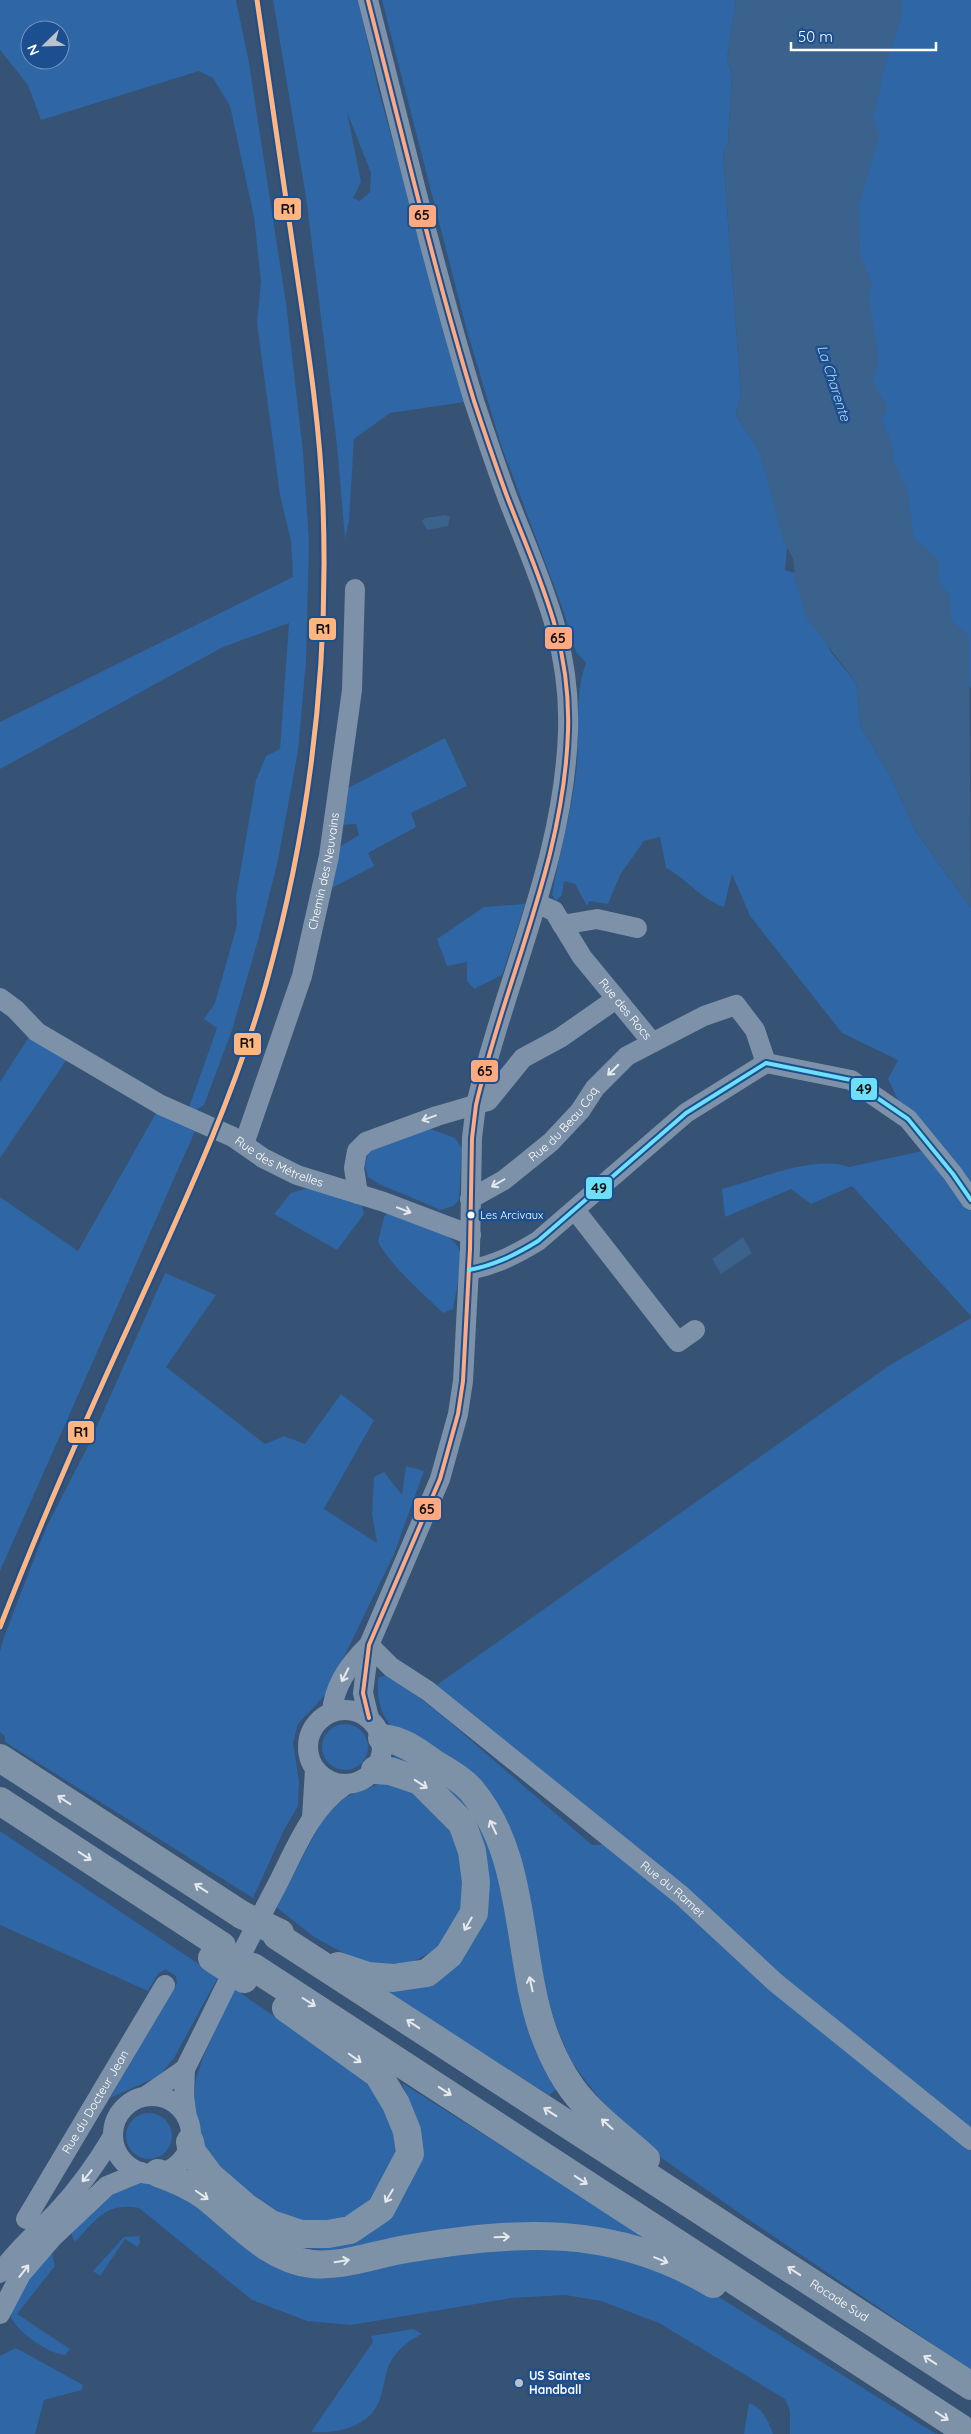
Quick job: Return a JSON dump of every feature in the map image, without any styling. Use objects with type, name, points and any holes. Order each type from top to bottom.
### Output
[{"type":"highway","points":[[376,1728],[416,1750],[471,1790],[490,1820],[508,1858],[532,1992],[544,2032],[562,2071],[584,2103],[708,2215]]},
{"type":"highway","points":[[0,1758],[242,1915],[278,1934],[708,2215]]},
{"type":"highway","points":[[278,1934],[303,1944],[343,1969],[368,1976],[394,1978],[427,1973],[449,1955],[461,1936],[474,1912],[476,1882],[472,1851],[462,1823],[420,1781],[376,1770]]},
{"type":"highway","points":[[0,1801],[126,1883],[217,1952],[248,1973],[970,2434]]},
{"type":"highway","points":[[189,2130],[192,2152],[210,2176],[246,2207],[271,2224],[301,2234],[328,2234],[350,2230],[381,2210],[410,2154],[404,2122],[396,2104],[378,2074],[248,1973]]},
{"type":"highway","points":[[150,2172],[182,2182],[205,2196],[257,2240],[279,2254],[312,2264],[367,2258],[466,2239],[498,2237],[555,2235],[627,2246],[694,2273],[786,2329],[878,2381],[914,2397]]},
{"type":"highway","name":"Rocade Sud","points":[[708,2215],[971,2386]]},
{"type":"street","points":[[0,2314],[20,2274],[53,2237],[107,2186],[150,2172],[167,2170],[182,2159],[189,2130],[184,2096],[185,2069],[265,1907],[312,1818],[334,1792],[345,1785],[363,1781],[376,1770],[382,1756],[376,1728],[363,1694],[369,1645],[440,1479],[453,1436],[463,1381],[471,1235],[472,1138],[476,1105],[504,1007],[538,904],[557,827],[565,772],[568,724],[565,663],[547,595],[509,500],[474,401],[429,237],[368,0]]},
{"type":"street","name":"Chemin des Neuvains","points":[[239,1140],[302,976],[329,856],[352,690],[354,589]]},
{"type":"street","name":"Rue des Rocs","points":[[538,904],[554,911],[582,957],[652,1042],[704,1016],[736,1005],[755,1030],[766,1062]]},
{"type":"street","points":[[562,925],[597,919],[637,928]]},
{"type":"street","name":"Rue des Métrelles","points":[[0,998],[15,1009],[37,1032],[161,1105],[239,1140],[264,1158],[298,1175],[358,1194],[471,1235]]},
{"type":"street","points":[[358,1194],[354,1168],[357,1151],[366,1142],[436,1116],[488,1101],[523,1058],[560,1038],[616,999]]},
{"type":"street","name":"Rue du Beau Coq","points":[[470,1199],[504,1180],[551,1142],[580,1111],[595,1088],[626,1056],[652,1042]]},
{"type":"street","points":[[469,1270],[490,1266],[511,1257],[538,1241],[686,1113],[766,1062],[851,1080],[908,1119],[953,1174],[971,1200]]},
{"type":"street","points":[[575,1210],[678,1342],[695,1330]]},
{"type":"street","points":[[332,1712],[333,1698],[351,1663],[369,1645]]},
{"type":"street","name":"Rue du Ramet","points":[[369,1645],[391,1667],[428,1691],[680,1895],[776,1983],[971,2140]]},
{"type":"street","points":[[312,1818],[315,1769],[308,1749],[311,1733],[318,1722],[332,1712],[356,1711],[376,1728]]},
{"type":"street","points":[[315,1769],[331,1782],[345,1785]]},
{"type":"street","name":"Rue du Docteur Jean","points":[[26,2219],[95,2100],[165,1986]]},
{"type":"street","points":[[0,2273],[30,2236],[76,2190],[95,2166],[113,2136],[116,2119],[121,2111],[128,2104],[146,2096],[185,2069]]},
{"type":"street","points":[[146,2096],[156,2096],[174,2103],[189,2130]]},
{"type":"street","points":[[95,2100],[121,2111]]},
{"type":"street","points":[[113,2136],[118,2154],[132,2168],[150,2172]]},
{"type":"shaded area","points":[[0,0],[236,0],[249,63],[286,303],[303,452],[309,542],[306,661],[298,751],[278,860],[258,940],[232,1030],[204,1105],[186,1116],[217,1028],[204,1019],[215,1003],[237,925],[236,897],[256,780],[266,756],[280,749],[289,623],[223,647],[0,769],[0,722],[293,577],[291,541],[280,495],[257,323],[261,282],[254,217],[230,106],[213,78],[199,71],[41,120],[28,85],[0,50]]},
{"type":"shaded area","points":[[273,0],[358,0],[379,92],[465,402],[390,413],[354,439],[349,521],[345,539],[337,445],[306,197]],"holes":[[[347,112],[371,173],[370,192],[360,201],[353,198],[361,182]]]},
{"type":"shaded area","points":[[382,0],[736,0],[727,59],[732,75],[728,142],[723,153],[741,394],[736,415],[759,450],[787,548],[785,570],[795,573],[796,583],[831,652],[856,683],[861,727],[892,779],[915,830],[971,908],[971,1316],[852,1186],[811,1204],[791,1189],[725,1217],[722,1189],[803,1166],[835,1164],[849,1167],[922,1151],[888,1079],[898,1060],[842,1033],[750,916],[732,874],[724,907],[716,904],[666,868],[660,837],[644,841],[620,875],[608,904],[589,901],[587,906],[575,884],[564,881],[562,895],[556,901],[552,895],[574,789],[577,760],[578,703],[586,663],[576,652],[562,607],[501,445],[467,331]]},
{"type":"shaded area","points":[[868,0],[971,0],[971,689],[869,444],[846,283]]},
{"type":"shaded area","points":[[445,738],[467,786],[411,813],[416,827],[368,853],[374,866],[326,891],[336,849],[359,835],[356,824],[340,825],[344,790]]},
{"type":"shaded area","points":[[525,904],[502,975],[474,989],[467,981],[467,962],[447,966],[437,939],[484,907]]},
{"type":"shaded area","points":[[29,1037],[67,1059],[0,1158],[0,1082]]},
{"type":"shaded area","points":[[156,1113],[196,1129],[0,1571],[0,1197],[78,1251]]},
{"type":"shaded area","points":[[428,1128],[455,1138],[462,1148],[459,1200],[453,1206],[441,1210],[379,1184],[368,1177],[365,1166],[368,1151]]},
{"type":"shaded area","points":[[312,1187],[362,1205],[364,1214],[337,1250],[274,1214],[291,1193]]},
{"type":"shaded area","points":[[388,1213],[440,1232],[456,1244],[461,1257],[453,1309],[443,1313],[408,1280],[378,1242],[384,1217]]},
{"type":"shaded area","points":[[165,1273],[216,1295],[166,1367],[265,1444],[284,1436],[305,1444],[341,1394],[374,1420],[324,1509],[377,1543],[372,1514],[374,1477],[384,1472],[402,1495],[406,1466],[424,1471],[394,1554],[326,1694],[298,1724],[293,1743],[299,1781],[298,1806],[284,1830],[253,1898],[5,1742],[5,1736],[0,1732],[0,1651],[4,1637],[46,1528],[89,1444]]},
{"type":"shaded area","points":[[971,1318],[971,2370],[745,2217],[663,2159],[615,2120],[571,2061],[555,2023],[542,1975],[525,1873],[513,1834],[486,1788],[400,1736],[388,1723],[378,1695],[378,1678],[389,1674],[445,1718],[592,1845],[615,1844],[428,1691],[890,1365]]},
{"type":"shaded area","points":[[345,1724],[358,1728],[364,1734],[368,1747],[364,1760],[358,1766],[345,1770],[332,1766],[326,1760],[322,1747],[326,1734],[332,1728]]},
{"type":"shaded area","points":[[396,1749],[469,1800],[495,1850],[562,2085],[549,2095],[375,1985],[442,1972],[483,1846],[393,1763]]},
{"type":"shaded area","points":[[391,1779],[443,1811],[460,1846],[464,1911],[437,1949],[412,1962],[383,1965],[360,1962],[314,1937],[276,1907],[325,1815],[344,1798]]},
{"type":"shaded area","points":[[0,1831],[218,1977],[174,2058],[159,2076],[110,2098],[177,1983],[176,1976],[165,1969],[158,1974],[148,1991],[0,1925]]},
{"type":"shaded area","points":[[235,1985],[242,1994],[351,2069],[377,2093],[394,2125],[395,2154],[377,2194],[363,2209],[347,2216],[307,2225],[288,2219],[224,2174],[206,2156],[198,2132],[194,2097],[196,2078],[204,2055]]},
{"type":"shaded area","points":[[402,2083],[653,2241],[375,2245],[330,2251],[299,2247],[384,2216],[408,2099]]},
{"type":"shaded area","points":[[144,2113],[154,2113],[168,2123],[172,2136],[168,2149],[162,2155],[154,2159],[144,2159],[130,2149],[126,2141],[126,2131],[136,2117]]},
{"type":"shaded area","points":[[141,2181],[170,2185],[283,2267],[547,2244],[637,2259],[711,2292],[936,2434],[790,2434],[790,2411],[785,2399],[659,2323],[601,2301],[565,2295],[511,2298],[351,2325],[307,2321],[252,2300],[139,2208],[118,2208],[102,2214],[75,2242],[71,2233],[113,2191]]},
{"type":"shaded area","points":[[140,2236],[139,2240],[141,2241],[137,2247],[125,2239],[100,2276],[93,2271],[124,2237]]},
{"type":"shaded area","points":[[50,2247],[55,2266],[17,2314],[70,2349],[65,2355],[51,2351],[34,2341],[14,2323],[11,2317],[12,2307],[20,2288]]},
{"type":"shaded area","points":[[413,2329],[422,2334],[402,2347],[395,2355],[388,2369],[377,2406],[370,2415],[354,2426],[344,2429],[311,2432],[373,2342],[371,2336]]},
{"type":"shaded area","points":[[16,2348],[83,2385],[82,2390],[44,2400],[35,2434],[0,2434],[0,2356]]},
{"type":"shaded area","points":[[749,2403],[761,2411],[773,2434],[744,2434]]},
{"type":"water","name":"La Charente","points":[[736,0],[903,0],[900,23],[885,65],[873,118],[880,135],[859,204],[860,253],[872,284],[868,296],[879,359],[873,382],[887,406],[882,421],[892,444],[894,463],[907,489],[914,538],[938,560],[939,583],[950,595],[951,620],[969,637],[971,908],[915,830],[892,779],[861,727],[856,683],[806,617],[796,583],[793,559],[784,542],[759,450],[736,415],[741,394],[723,153],[728,142],[732,75],[727,59]]},
{"type":"water","points":[[446,515],[450,517],[448,526],[427,530],[422,521],[425,518]]},
{"type":"water","points":[[743,1237],[752,1253],[721,1274],[712,1259]]},
{"type":"transit line","name":"R1","points":[[0,1627],[63,1474],[168,1240],[238,1071],[266,984],[281,925],[305,806],[313,747],[323,627],[323,505],[316,413],[257,0]]},
{"type":"transit line","name":"65","points":[[368,0],[459,351],[504,487],[551,612],[559,640],[568,699],[568,731],[564,780],[556,827],[545,874],[488,1058],[476,1105],[472,1138],[470,1249],[463,1381],[458,1414],[440,1479],[369,1645],[363,1693],[369,1718]]},
{"type":"transit line","name":"49","points":[[469,1270],[505,1259],[538,1241],[686,1113],[766,1063],[851,1080],[908,1119],[953,1174],[971,1200]]},
{"type":"place","name":"Les Arcivaux","points":[[471,1215]]},
{"type":"place","name":"US Saintes Handball","points":[[519,2383]]}]
